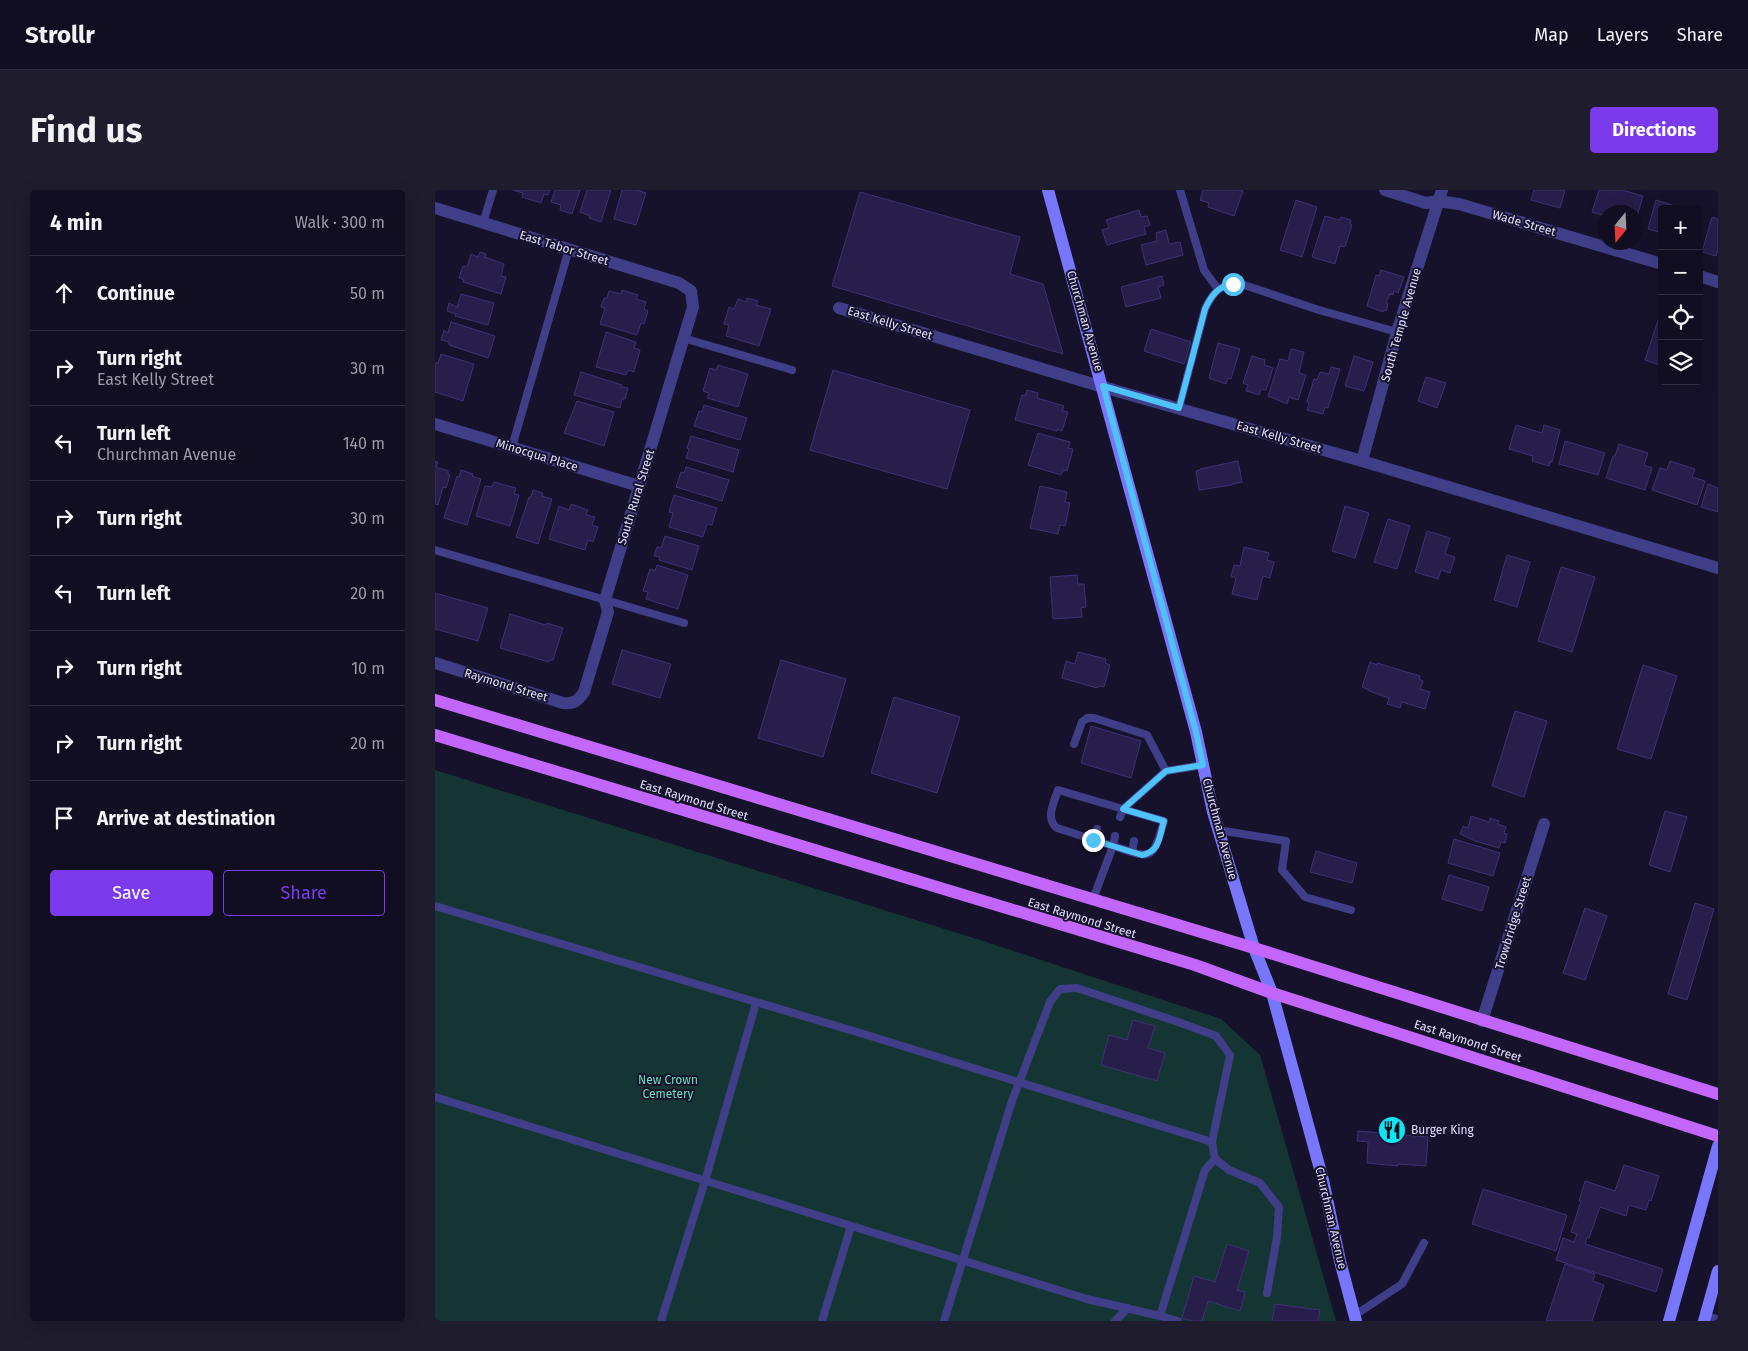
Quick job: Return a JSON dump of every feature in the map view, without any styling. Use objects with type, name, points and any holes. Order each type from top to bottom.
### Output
[{"type":"main road","name":"Churchman Avenue","points":[[1048,190],[1196,732],[1218,830],[1254,948],[1272,994],[1323,1180],[1340,1261],[1355,1318]]},
{"type":"main road","name":"East Raymond Street","points":[[435,700],[1254,948],[1718,1094]]},
{"type":"main road","name":"East Raymond Street","points":[[435,735],[1195,966],[1272,994],[1718,1136]]},
{"type":"main road","points":[[1669,1321],[1718,1146]]},
{"type":"main road","points":[[1705,1318],[1718,1270]]},
{"type":"street","name":"Wade Street","points":[[1385,190],[1426,203],[1440,196],[1459,204],[1658,263]]},
{"type":"street","name":"South Temple Avenue","points":[[1362,461],[1397,332],[1440,196]]},
{"type":"street","name":"East Tabor Street","points":[[436,212],[483,223],[679,283],[691,291]]},
{"type":"street","points":[[1703,277],[1718,282]]},
{"type":"street","name":"South Rural Street","points":[[577,702],[583,692],[608,612],[605,600],[693,307],[691,291]]},
{"type":"street","name":"East Kelly Street","points":[[839,308],[1362,461],[1718,568]]},
{"type":"street","name":"Minocqua Place","points":[[435,424],[639,486]]},
{"type":"street","name":"Raymond Street","points":[[435,663],[563,703],[577,702]]},
{"type":"street","name":"Trowbridge Street","points":[[1482,1021],[1544,824]]},
{"type":"lane","points":[[483,223],[493,190]]},
{"type":"lane","points":[[1181,190],[1204,270],[1219,289]]},
{"type":"lane","points":[[512,447],[569,249]]},
{"type":"lane","points":[[1179,408],[1205,309],[1210,299],[1219,289],[1233,284],[1397,332]]},
{"type":"lane","points":[[683,338],[792,370]]},
{"type":"lane","points":[[435,550],[684,623]]},
{"type":"lane","points":[[1074,744],[1082,722],[1087,718],[1094,718],[1147,735],[1166,771]]},
{"type":"lane","points":[[1120,817],[1123,809],[1166,771],[1203,765]]},
{"type":"lane","points":[[1058,786],[1082,800],[1103,807],[1123,809],[1141,819],[1164,821],[1156,848],[1150,854],[1142,855],[1071,832],[1057,828],[1052,824],[1050,818],[1058,786]]},
{"type":"lane","points":[[1071,832],[1075,823]]},
{"type":"lane","points":[[1093,840],[1097,828]]},
{"type":"lane","points":[[1218,830],[1286,841],[1282,870],[1305,897],[1351,910]]},
{"type":"lane","points":[[1093,900],[1115,836]]},
{"type":"lane","points":[[1132,852],[1134,841]]},
{"type":"lane","points":[[435,906],[1212,1142]]},
{"type":"lane","points":[[944,1321],[1012,1101],[1050,1002],[1060,989],[1077,988],[1181,1022],[1215,1036],[1230,1055],[1212,1142],[1215,1159],[1229,1170],[1260,1183],[1279,1207],[1277,1237],[1267,1292]]},
{"type":"lane","points":[[661,1321],[705,1181],[756,1003]]},
{"type":"lane","points":[[435,1098],[1087,1299],[1178,1321]]},
{"type":"lane","points":[[1161,1316],[1205,1170],[1215,1159]]},
{"type":"lane","points":[[822,1321],[851,1226]]},
{"type":"lane","points":[[1355,1318],[1402,1284],[1424,1243]]},
{"type":"lane","points":[[1115,1321],[1128,1308]]},
{"type":"lane","points":[[1705,1318],[1718,1319]]},
{"type":"green space","name":"New Crown Cemetery","points":[[435,770],[983,941],[1221,1019],[1260,1055],[1336,1321],[435,1321]]},
{"type":"building","points":[[513,190],[550,190],[548,195],[544,194],[541,203],[522,197],[523,193]]},
{"type":"building","points":[[555,190],[580,190],[572,214],[560,210],[561,205],[551,202]]},
{"type":"building","points":[[587,190],[611,190],[601,222],[589,218],[590,216],[580,212]]},
{"type":"building","points":[[622,190],[637,190],[646,193],[636,225],[614,219]]},
{"type":"building","points":[[1203,190],[1243,191],[1234,216],[1208,207],[1209,203],[1200,200]]},
{"type":"building","points":[[1534,190],[1565,190],[1560,208],[1531,200]]},
{"type":"building","points":[[1599,190],[1622,190],[1643,196],[1640,205],[1598,205],[1598,214],[1592,212]]},
{"type":"building","points":[[860,192],[1020,237],[1010,274],[1043,284],[1063,354],[832,286]]},
{"type":"building","points":[[1296,200],[1317,207],[1302,257],[1280,250]]},
{"type":"building","points":[[1656,200],[1672,205],[1658,205],[1658,232],[1648,229]]},
{"type":"building","points":[[1139,210],[1141,217],[1147,216],[1150,225],[1144,227],[1146,234],[1107,245],[1102,230],[1109,228],[1106,220]]},
{"type":"building","points":[[1325,216],[1340,220],[1341,217],[1351,220],[1350,224],[1352,225],[1345,247],[1340,246],[1335,264],[1312,257]]},
{"type":"building","points":[[1712,217],[1718,219],[1718,250],[1716,256],[1703,252]]},
{"type":"building","points":[[1166,230],[1169,244],[1180,242],[1183,255],[1146,265],[1141,245],[1157,241],[1156,233]]},
{"type":"building","points":[[480,252],[486,254],[485,257],[504,264],[501,276],[506,277],[501,294],[463,282],[464,280],[459,278],[463,266],[467,267],[471,254],[478,257]]},
{"type":"building","points":[[1381,270],[1404,277],[1398,293],[1394,291],[1393,295],[1390,294],[1386,303],[1388,304],[1386,311],[1384,310],[1383,312],[1367,306],[1376,275],[1379,276]]},
{"type":"building","points":[[1162,276],[1164,285],[1158,287],[1161,298],[1126,307],[1121,287]]},
{"type":"building","points":[[622,290],[638,295],[636,299],[646,302],[644,309],[648,311],[644,324],[641,323],[637,335],[600,324],[605,308],[601,307],[604,298],[607,298],[609,291],[621,294]]},
{"type":"building","points":[[461,294],[494,303],[488,325],[455,316],[456,314],[447,311],[449,303],[457,307]]},
{"type":"building","points":[[747,298],[758,301],[756,305],[771,309],[759,346],[726,336],[729,325],[724,324],[729,307],[734,309],[738,299],[746,302]]},
{"type":"building","points":[[1658,320],[1658,365],[1645,360]]},
{"type":"building","points":[[451,322],[495,336],[488,358],[449,345],[449,342],[441,340],[444,330],[448,333]]},
{"type":"building","points":[[1151,329],[1191,342],[1184,364],[1144,351]]},
{"type":"building","points":[[606,332],[636,342],[634,348],[640,350],[634,372],[628,370],[626,375],[596,367]]},
{"type":"building","points":[[1218,343],[1240,349],[1231,379],[1228,378],[1226,384],[1209,378]]},
{"type":"building","points":[[1291,349],[1304,352],[1299,373],[1306,375],[1298,400],[1289,397],[1287,404],[1268,396],[1280,359],[1288,361]]},
{"type":"building","points":[[441,354],[474,364],[463,401],[435,392],[435,363],[438,363]]},
{"type":"building","points":[[1252,356],[1265,360],[1264,365],[1273,368],[1266,390],[1261,389],[1259,395],[1246,391],[1248,385],[1243,383]]},
{"type":"building","points":[[1354,356],[1373,362],[1364,391],[1345,386]]},
{"type":"building","points":[[718,365],[748,374],[738,407],[707,398],[709,393],[703,391],[710,368],[716,370]]},
{"type":"building","points":[[1331,367],[1340,369],[1328,408],[1325,407],[1323,414],[1307,410],[1309,403],[1307,402],[1314,379],[1317,380],[1320,372],[1329,374]]},
{"type":"building","points":[[833,370],[970,410],[947,489],[810,450]]},
{"type":"building","points":[[581,372],[628,388],[620,408],[574,395]]},
{"type":"building","points":[[1426,377],[1446,383],[1437,408],[1418,401]]},
{"type":"building","points":[[1027,390],[1038,393],[1037,398],[1064,406],[1062,411],[1068,412],[1062,431],[1015,420],[1022,395],[1025,396]]},
{"type":"building","points":[[577,401],[614,412],[604,446],[564,433]]},
{"type":"building","points":[[704,405],[747,418],[740,440],[694,426],[699,411],[702,412]]},
{"type":"building","points":[[1516,425],[1542,433],[1544,425],[1560,430],[1552,462],[1550,462],[1549,466],[1532,461],[1533,456],[1509,449]]},
{"type":"building","points":[[1038,433],[1070,442],[1068,448],[1073,449],[1067,471],[1063,470],[1061,475],[1028,465]]},
{"type":"building","points":[[691,436],[739,450],[733,472],[686,458]]},
{"type":"building","points":[[1565,441],[1605,453],[1598,475],[1559,464]]},
{"type":"building","points":[[1619,444],[1648,453],[1644,465],[1652,468],[1645,490],[1606,478]]},
{"type":"building","points":[[435,461],[438,462],[436,467],[448,471],[450,475],[446,488],[443,487],[438,505],[435,504]]},
{"type":"building","points":[[1238,461],[1242,482],[1199,490],[1196,471]]},
{"type":"building","points":[[1670,461],[1695,469],[1692,477],[1705,481],[1697,505],[1652,490],[1660,468],[1667,470]]},
{"type":"building","points":[[686,467],[729,480],[722,501],[676,487],[681,472],[684,473]]},
{"type":"building","points":[[461,470],[481,479],[467,525],[444,518],[457,476],[459,477]]},
{"type":"building","points":[[494,482],[516,488],[514,494],[519,495],[510,526],[476,516],[485,486],[492,487]]},
{"type":"building","points":[[1708,484],[1718,488],[1718,512],[1701,507]]},
{"type":"building","points":[[1040,486],[1067,492],[1065,502],[1070,503],[1065,526],[1060,525],[1058,534],[1030,528]]},
{"type":"building","points":[[533,490],[543,493],[542,496],[552,499],[538,544],[516,537]]},
{"type":"building","points":[[674,495],[717,508],[712,525],[707,524],[703,537],[669,527],[673,513],[669,512]]},
{"type":"building","points":[[571,504],[588,510],[586,515],[595,517],[592,525],[598,527],[593,542],[588,540],[585,550],[549,539],[559,506],[569,510]]},
{"type":"building","points":[[1345,506],[1369,513],[1355,558],[1332,551]]},
{"type":"building","points":[[1388,519],[1410,526],[1397,569],[1374,562]]},
{"type":"building","points":[[1427,531],[1450,538],[1445,554],[1455,557],[1450,573],[1441,570],[1438,579],[1415,572]]},
{"type":"building","points":[[665,536],[699,546],[692,570],[659,560],[660,557],[654,556],[657,547],[661,548]]},
{"type":"building","points":[[1244,547],[1269,553],[1267,560],[1274,562],[1270,578],[1263,576],[1257,600],[1232,594],[1236,578],[1231,576],[1234,565],[1240,566]]},
{"type":"building","points":[[1507,555],[1530,562],[1517,607],[1494,600]]},
{"type":"building","points":[[657,565],[688,575],[678,609],[646,599],[648,592],[643,591],[650,569],[655,571]]},
{"type":"building","points":[[1561,567],[1595,577],[1572,652],[1538,641]]},
{"type":"building","points":[[1077,575],[1078,584],[1084,584],[1086,607],[1081,608],[1082,617],[1053,619],[1050,577]]},
{"type":"building","points":[[435,593],[488,608],[478,641],[435,629]]},
{"type":"building","points":[[510,614],[563,628],[553,660],[549,662],[500,648]]},
{"type":"building","points":[[622,650],[671,664],[660,698],[612,684]]},
{"type":"building","points":[[1078,652],[1106,659],[1105,663],[1110,665],[1104,687],[1098,686],[1097,688],[1062,678],[1066,661],[1075,664]]},
{"type":"building","points":[[781,660],[846,679],[823,757],[758,738]]},
{"type":"building","points":[[1370,662],[1420,676],[1419,679],[1423,681],[1420,689],[1430,692],[1425,709],[1402,702],[1400,708],[1387,704],[1389,698],[1362,687]]},
{"type":"building","points":[[1643,665],[1677,676],[1651,759],[1617,749]]},
{"type":"building","points":[[894,697],[960,717],[937,793],[871,773]]},
{"type":"building","points":[[1515,711],[1547,721],[1524,797],[1492,786]]},
{"type":"building","points":[[1091,726],[1141,741],[1131,778],[1081,763]]},
{"type":"building","points":[[1665,811],[1687,817],[1670,872],[1649,865]]},
{"type":"building","points":[[1471,816],[1489,822],[1490,818],[1499,821],[1498,824],[1506,827],[1504,833],[1507,834],[1505,843],[1501,842],[1499,848],[1475,841],[1460,834],[1463,826],[1468,828]]},
{"type":"building","points":[[1454,839],[1500,853],[1493,876],[1448,863]]},
{"type":"building","points":[[1316,851],[1357,863],[1352,883],[1310,872]]},
{"type":"building","points":[[1449,875],[1489,887],[1482,911],[1442,899]]},
{"type":"building","points":[[1695,903],[1714,909],[1687,1000],[1668,994]]},
{"type":"building","points":[[1585,908],[1607,916],[1585,980],[1563,973]]},
{"type":"building","points":[[1133,1020],[1155,1026],[1148,1048],[1165,1053],[1157,1081],[1101,1065],[1109,1035],[1127,1040]]},
{"type":"building","points":[[1358,1131],[1428,1137],[1426,1166],[1367,1163],[1368,1142],[1357,1141]]},
{"type":"building","points":[[1624,1165],[1659,1176],[1651,1201],[1649,1200],[1646,1210],[1629,1205],[1626,1216],[1600,1207],[1585,1244],[1663,1269],[1656,1292],[1556,1260],[1563,1238],[1574,1242],[1577,1234],[1571,1232],[1585,1181],[1615,1191]]},
{"type":"building","points":[[1483,1189],[1567,1215],[1556,1251],[1472,1224]]},
{"type":"building","points":[[1227,1244],[1249,1251],[1237,1290],[1245,1292],[1240,1311],[1208,1301],[1202,1321],[1182,1318],[1194,1276],[1215,1282]]},
{"type":"building","points":[[1565,1264],[1595,1274],[1593,1281],[1604,1285],[1592,1321],[1546,1321]]},
{"type":"building","points":[[1275,1304],[1320,1310],[1318,1321],[1272,1321]]},
{"type":"place","name":"Burger King","points":[[1392,1130]]},
{"type":"route","points":[[1093,840],[1142,855],[1150,854],[1156,848],[1164,821],[1123,809],[1166,771],[1203,765],[1196,732],[1103,386],[1179,408],[1205,309],[1210,299],[1219,289],[1233,284]]}]
